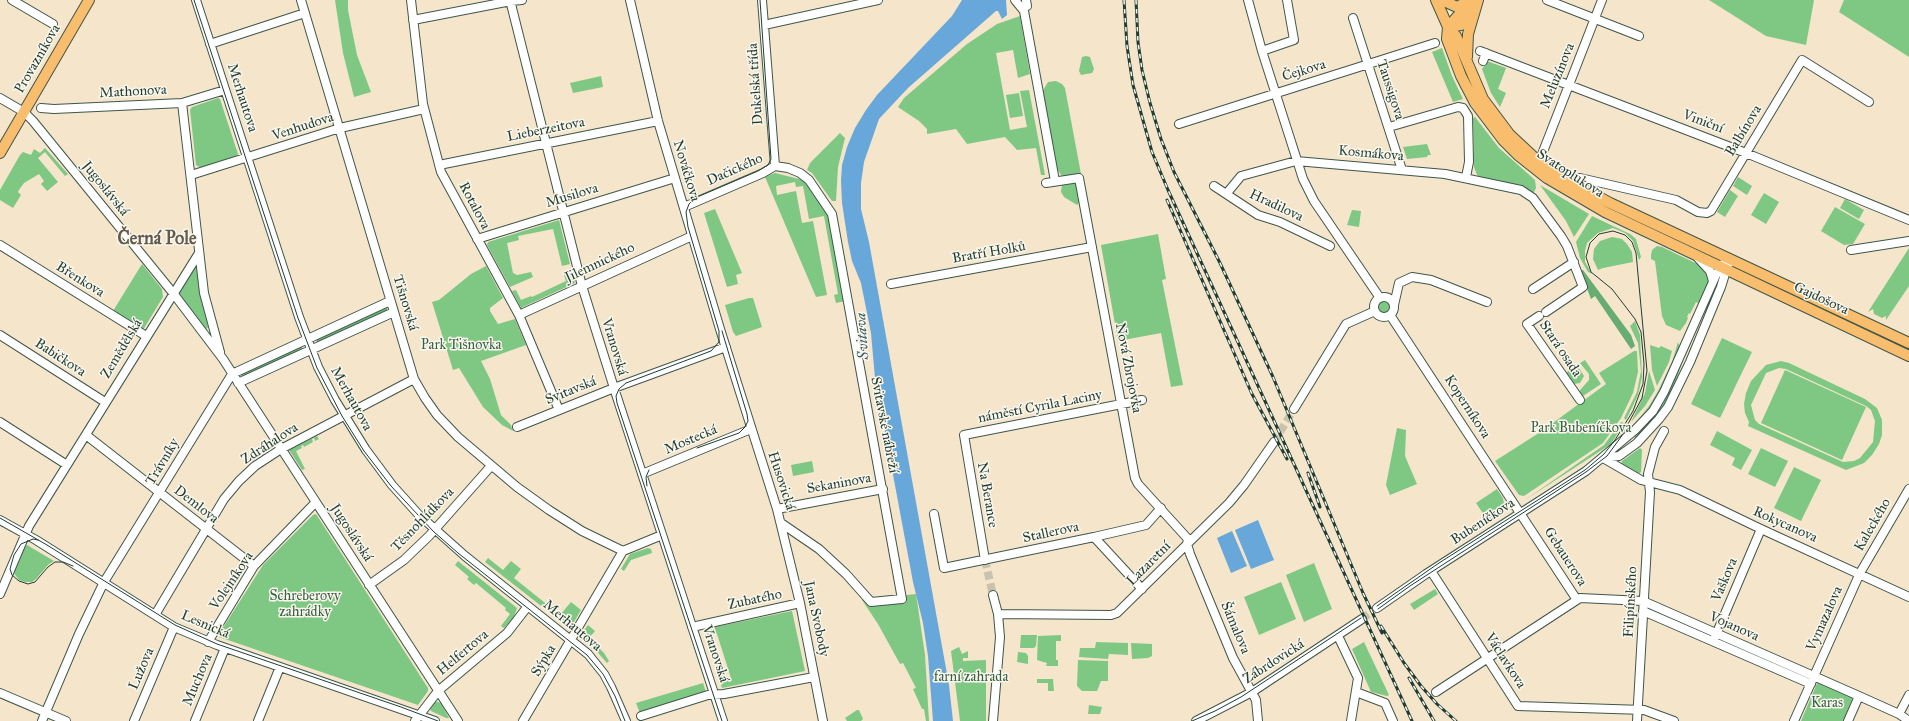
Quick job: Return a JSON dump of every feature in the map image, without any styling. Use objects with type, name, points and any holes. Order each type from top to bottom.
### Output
[{"type":"main road","name":"Provazníkova","points":[[0,153],[89,0]]},
{"type":"main road","name":"Svatoplukova","points":[[1436,0],[1448,27],[1456,36],[1467,65],[1483,99],[1510,135],[1539,162],[1610,203],[1718,253],[1726,266]]},
{"type":"main road","points":[[1442,0],[1457,7],[1468,0]]},
{"type":"main road","points":[[1448,27],[1458,26],[1466,21],[1473,0]]},
{"type":"main road","points":[[1467,65],[1468,34],[1478,0]]},
{"type":"main road","name":"Svatoplukova","points":[[1448,27],[1447,39],[1466,89],[1487,120],[1518,155],[1541,174],[1577,197],[1694,255],[1726,266]]},
{"type":"main road","name":"Gajdošova","points":[[1726,266],[1742,277],[1909,356]]},
{"type":"main road","name":"Gajdošova","points":[[1726,266],[1909,343]]},
{"type":"street","points":[[12,0],[53,24]]},
{"type":"street","name":"Merhautova","points":[[196,0],[307,339],[333,398],[366,450],[392,485],[435,530],[588,654],[604,674],[616,695],[626,721]]},
{"type":"street","name":"Tišnovská","points":[[301,0],[414,379],[425,398],[437,415],[458,437],[491,466],[549,510],[582,530],[623,551]]},
{"type":"street","name":"Rotalova","points":[[411,0],[424,108],[439,165],[518,314],[559,410]]},
{"type":"street","points":[[413,20],[510,0],[522,0]]},
{"type":"street","name":"Vranovská","points":[[510,0],[582,286],[723,721]]},
{"type":"street","name":"Nováčkova","points":[[630,0],[658,121],[726,347]]},
{"type":"street","name":"Dukelská třída","points":[[762,0],[775,166]]},
{"type":"street","points":[[764,25],[878,0]]},
{"type":"street","points":[[1015,0],[1026,6],[1055,181],[1046,183]]},
{"type":"street","points":[[1248,0],[1296,161],[1314,202],[1380,298]]},
{"type":"street","points":[[1547,0],[1638,36]]},
{"type":"street","name":"Meluzínova","points":[[1539,162],[1602,0]]},
{"type":"street","points":[[1262,51],[1294,40],[1288,1]]},
{"type":"street","points":[[210,44],[305,13]]},
{"type":"street","name":"Taussigova","points":[[1353,18],[1402,170]]},
{"type":"street","name":"Čejkova","points":[[1180,124],[1436,43]]},
{"type":"street","name":"Viniční","points":[[1483,55],[1568,85],[1746,153],[1909,220]]},
{"type":"street","name":"Balbínova","points":[[1707,213],[1712,211],[1802,60],[1869,102]]},
{"type":"street","name":"Mathonova","points":[[41,108],[54,109],[182,103],[225,90]]},
{"type":"street","points":[[0,98],[24,112]]},
{"type":"street","points":[[182,103],[199,253]]},
{"type":"street","points":[[1388,127],[1458,107],[1462,108],[1468,116],[1469,162],[1466,177]]},
{"type":"street","name":"Venhudova","points":[[191,175],[340,128],[424,108]]},
{"type":"street","name":"Jugoslávská","points":[[24,112],[172,293],[222,359],[458,721]]},
{"type":"street","name":"Lieberzeitova","points":[[439,165],[658,121]]},
{"type":"street","name":"Kosmákova","points":[[1227,193],[1241,176],[1296,161],[1466,177],[1479,182],[1520,190],[1533,198],[1561,236]]},
{"type":"street","name":"Dačického","points":[[684,207],[763,173],[775,166]]},
{"type":"street","name":"Svitavské nábřeží","points":[[775,166],[788,168],[809,180],[832,214],[902,599]]},
{"type":"street","name":"Musilova","points":[[477,239],[675,178]]},
{"type":"street","name":"Nová Zbrojovka","points":[[1055,181],[1079,178],[1135,478],[1138,484],[1188,538],[1187,544]]},
{"type":"street","name":"Svatoplukova","points":[[1580,178],[1676,200],[1698,212],[1707,213]]},
{"type":"street","name":"Hradilova","points":[[1214,186],[1227,193],[1239,204],[1258,215],[1280,222],[1330,246]]},
{"type":"street","name":"Jilemnického","points":[[518,314],[692,236]]},
{"type":"street","name":"Stará osada","points":[[1561,236],[1574,262],[1583,287],[1527,324],[1580,400]]},
{"type":"street","points":[[1851,250],[1909,241]]},
{"type":"street","name":"Břenkova","points":[[0,245],[146,336]]},
{"type":"street","name":"Bratří Holků","points":[[891,284],[1092,247]]},
{"type":"street","name":"Jugoslávská","points":[[199,253],[204,293],[222,359]]},
{"type":"street","name":"Zemědělská","points":[[0,594],[25,534],[172,293],[199,253]]},
{"type":"street","points":[[1694,255],[1710,271],[1713,281]]},
{"type":"street","points":[[1533,289],[1574,262]]},
{"type":"street","name":"Bubeníčkova","points":[[1377,608],[1603,458],[1642,423],[1658,404],[1713,281],[1726,266]]},
{"type":"street","name":"Bubeníčkova","points":[[1603,458],[1619,456],[1630,448],[1645,436],[1664,413],[1690,362],[1725,277],[1726,266]]},
{"type":"street","points":[[1397,293],[1388,297],[1380,298],[1374,305],[1375,312],[1380,316],[1390,315],[1394,305],[1397,293],[1398,283],[1412,277],[1430,280],[1487,302]]},
{"type":"street","points":[[1721,287],[1734,279],[1742,277]]},
{"type":"street","points":[[1388,297],[1394,305]]},
{"type":"street","points":[[232,374],[390,301]]},
{"type":"street","points":[[238,383],[394,312]]},
{"type":"street","points":[[1294,409],[1346,324],[1375,312]]},
{"type":"street","name":"Koperníkova","points":[[1390,315],[1520,513]]},
{"type":"street","name":"Babičkova","points":[[0,335],[105,402]]},
{"type":"street","name":"Svitavská","points":[[517,427],[614,388],[726,347]]},
{"type":"street","name":"Husovická","points":[[726,347],[781,524],[819,548],[846,574],[871,602],[902,599]]},
{"type":"street","name":"Trávníky","points":[[42,721],[78,634],[104,582],[232,374]]},
{"type":"street","name":"Zdráhalova","points":[[155,615],[224,499],[239,481],[255,466],[281,449],[414,379]]},
{"type":"street","name":"náměstí Cyrila Laciny","points":[[964,435],[1142,400]]},
{"type":"street","points":[[0,422],[67,465]]},
{"type":"street","name":"Mostecká","points":[[642,474],[751,429]]},
{"type":"street","points":[[1649,484],[1648,474],[1653,452],[1664,431]]},
{"type":"street","name":"Demlova","points":[[86,435],[254,566]]},
{"type":"street","name":"Na Berance","points":[[964,435],[985,560]]},
{"type":"street","name":"Lazaretní","points":[[998,614],[1111,615],[1124,608],[1237,493],[1274,442]]},
{"type":"street","points":[[1603,458],[1649,484]]},
{"type":"street","name":"Těsnohlídkova","points":[[369,585],[404,560],[435,530],[491,466]]},
{"type":"street","name":"Rokycanova","points":[[1649,484],[1666,486],[1680,490],[1761,529],[1909,596]]},
{"type":"street","name":"Filipínského","points":[[1637,721],[1650,492],[1649,484]]},
{"type":"street","name":"Sekaninova","points":[[777,509],[883,489]]},
{"type":"street","name":"Kaleckého","points":[[1860,573],[1909,491]]},
{"type":"street","name":"Volejníkova","points":[[208,642],[254,566],[315,503]]},
{"type":"street","points":[[1094,538],[1146,525],[1161,508]]},
{"type":"street","name":"Gebauerova","points":[[1520,513],[1577,600],[1580,598],[1643,601]]},
{"type":"street","name":"Stallerova","points":[[934,514],[944,568],[1094,538],[1142,589]]},
{"type":"street","name":"Lesnická","points":[[0,520],[104,582],[174,627],[208,642],[417,718]]},
{"type":"street","name":"Jana Svobody","points":[[781,524],[800,603],[823,721]]},
{"type":"street","name":"Vaškova","points":[[1714,637],[1761,529]]},
{"type":"street","points":[[623,551],[662,534]]},
{"type":"street","name":"Šámalova","points":[[1187,544],[1233,658],[1258,706],[1258,721]]},
{"type":"street","name":"Sýpka","points":[[523,721],[623,551]]},
{"type":"street","name":"Václavkova","points":[[1431,571],[1518,706],[1638,711]]},
{"type":"street","name":"Vymazalova","points":[[1794,721],[1860,573]]},
{"type":"street","points":[[993,596],[998,614],[1000,637],[993,721]]},
{"type":"street","points":[[1436,692],[1577,600]]},
{"type":"street","name":"Vojanova","points":[[1643,601],[1714,637],[1812,680],[1859,696],[1899,714],[1909,721]]},
{"type":"street","name":"Zubatého","points":[[692,627],[800,603]]},
{"type":"street","name":"Helfertova","points":[[417,718],[438,691],[507,633],[528,606]]},
{"type":"street","name":"Vojanova","points":[[1643,611],[1714,637]]},
{"type":"street","name":"Zábrdovická","points":[[1196,721],[1252,692],[1362,619]]},
{"type":"street","name":"Lužova","points":[[134,721],[174,627]]},
{"type":"street","points":[[1338,636],[1358,678],[1351,721]]},
{"type":"street","name":"Muchova","points":[[195,721],[225,648]]},
{"type":"street","points":[[258,721],[280,667]]},
{"type":"street","points":[[715,695],[814,677]]},
{"type":"street","points":[[1356,692],[1385,703],[1393,721]]},
{"type":"street","points":[[0,693],[66,721]]},
{"type":"street","name":"Vranovská","points":[[641,716],[706,695],[715,695]]},
{"type":"street","points":[[1899,714],[1909,695]]},
{"type":"street","points":[[1848,721],[1859,696]]},
{"type":"street","points":[[1638,711],[1644,710],[1674,721]]},
{"type":"street","points":[[417,718],[435,721]]},
{"type":"green space","points":[[335,0],[348,0],[348,10],[357,55],[371,92],[354,97],[343,53]]},
{"type":"green space","points":[[1709,0],[1814,0],[1806,45],[1766,36]]},
{"type":"green space","points":[[1844,0],[1909,0],[1909,57],[1839,12]]},
{"type":"green space","points":[[1020,16],[1030,74],[1018,78],[1013,50],[996,53],[1010,130],[1027,127],[1020,91],[1029,90],[1045,175],[1041,175],[1036,148],[1017,150],[1005,137],[967,144],[956,129],[927,134],[927,129],[919,121],[898,107],[904,98],[967,44],[997,24]]},
{"type":"green space","points":[[1442,48],[1452,76],[1463,99],[1453,102],[1432,52]]},
{"type":"green space","points":[[1082,57],[1090,57],[1094,69],[1092,73],[1081,75],[1079,71]]},
{"type":"green space","points":[[1487,61],[1506,68],[1498,89],[1506,93],[1500,107],[1491,93],[1482,69]]},
{"type":"green space","points":[[601,76],[603,87],[573,93],[570,83]]},
{"type":"green space","points":[[1056,81],[1062,84],[1065,88],[1081,174],[1062,176],[1057,169],[1042,92],[1048,82]]},
{"type":"green space","points":[[1019,93],[1023,116],[1010,118],[1006,95]]},
{"type":"green space","points":[[218,98],[220,99],[238,154],[201,168],[196,165],[190,110],[192,107]]},
{"type":"green space","points":[[1475,117],[1499,148],[1535,180],[1536,188],[1533,194],[1481,178],[1477,175],[1474,167],[1473,118]]},
{"type":"green space","points":[[840,133],[845,138],[838,167],[836,201],[832,201],[812,173],[807,170],[810,163]]},
{"type":"green space","points":[[1427,144],[1431,155],[1428,155],[1427,157],[1407,159],[1403,147]]},
{"type":"green space","points":[[45,148],[68,174],[65,176],[45,152],[38,158],[58,182],[47,191],[41,184],[44,181],[39,174],[24,183],[18,192],[21,195],[13,208],[0,200],[0,190],[20,155],[23,152],[31,155],[34,149],[40,153]]},
{"type":"green space","points":[[775,173],[803,180],[828,215],[845,301],[836,303],[834,295],[838,294],[824,216],[809,219],[803,186],[796,187],[795,182],[776,186],[777,195],[796,191],[802,223],[813,221],[827,295],[816,297],[765,177]]},
{"type":"green space","points":[[1738,177],[1752,186],[1747,195],[1733,186]]},
{"type":"green space","points":[[1071,182],[1076,184],[1082,203],[1077,205],[1064,197],[1061,192],[1062,185]]},
{"type":"green space","points":[[1540,185],[1589,214],[1574,237],[1566,221]]},
{"type":"green space","points":[[1730,190],[1738,196],[1725,217],[1717,212]]},
{"type":"green space","points":[[1764,193],[1779,202],[1766,224],[1751,215]]},
{"type":"green space","points":[[1845,199],[1864,210],[1859,219],[1840,208]]},
{"type":"green space","points":[[1835,207],[1865,224],[1853,244],[1844,245],[1821,231]]},
{"type":"green space","points":[[715,209],[742,273],[736,275],[738,284],[727,287],[704,213]]},
{"type":"green space","points":[[1352,210],[1361,211],[1359,227],[1347,225]]},
{"type":"green space","points":[[1592,216],[1630,234],[1636,239],[1641,257],[1639,260],[1633,241],[1625,233],[1613,228],[1598,233],[1587,243],[1585,262],[1592,274],[1588,272],[1580,258],[1576,242]]},
{"type":"green space","points":[[559,220],[570,264],[562,266],[553,229],[518,236],[519,240],[507,243],[513,273],[517,275],[531,272],[533,277],[510,287],[487,245],[488,242]]},
{"type":"green space","points":[[1158,234],[1166,279],[1162,280],[1183,385],[1171,387],[1161,333],[1118,341],[1101,245]]},
{"type":"green space","points":[[1612,237],[1622,239],[1627,244],[1632,252],[1633,262],[1598,270],[1593,259],[1594,249],[1600,241]]},
{"type":"green space","points":[[1657,246],[1702,266],[1707,272],[1709,280],[1704,296],[1698,303],[1696,302],[1687,317],[1686,323],[1680,331],[1666,325],[1662,316],[1655,261],[1651,259],[1652,250]]},
{"type":"green space","points":[[1909,248],[1909,286],[1886,320],[1886,316],[1882,318],[1874,314],[1873,309],[1868,312]]},
{"type":"green space","points":[[142,264],[162,289],[163,297],[143,330],[113,311]]},
{"type":"green space","name":"Park Tišnovka","points":[[486,266],[503,298],[490,308],[490,311],[498,324],[515,319],[526,345],[481,361],[490,379],[501,415],[511,425],[513,431],[502,425],[483,407],[459,368],[453,370],[432,302],[439,300],[471,274]]},
{"type":"green space","points":[[193,267],[198,267],[208,327],[206,330],[177,292]]},
{"type":"green space","points":[[1580,270],[1583,270],[1631,335],[1635,346],[1631,349],[1595,296],[1591,299]]},
{"type":"green space","points":[[572,273],[575,283],[521,308],[512,291],[516,290],[521,300],[531,296],[532,297],[566,281],[564,275]]},
{"type":"green space","points":[[753,298],[762,327],[736,336],[733,332],[725,305]]},
{"type":"green space","points":[[1382,301],[1386,301],[1390,307],[1386,313],[1382,313],[1378,309],[1378,305]]},
{"type":"green space","points":[[386,306],[388,312],[318,344],[315,337]]},
{"type":"green space","points":[[1635,321],[1640,335],[1642,377],[1638,395],[1626,420],[1624,418],[1637,392],[1641,371],[1638,343],[1630,326]]},
{"type":"green space","points":[[1722,338],[1752,352],[1720,418],[1691,404]]},
{"type":"green space","points":[[1678,342],[1680,347],[1665,384],[1648,410],[1630,430],[1649,406],[1658,391],[1672,362]]},
{"type":"green space","points":[[301,344],[303,351],[244,378],[239,373]]},
{"type":"green space","points":[[1650,345],[1659,348],[1661,346],[1672,351],[1669,362],[1657,386],[1652,370]]},
{"type":"green space","name":"Park Bubeníčkova","points":[[1634,351],[1637,351],[1638,372],[1633,393],[1621,418],[1603,443],[1524,496],[1519,495],[1495,461],[1542,431],[1606,384],[1599,373]]},
{"type":"green space","points":[[1684,357],[1672,393],[1664,408],[1636,438],[1633,435]]},
{"type":"green space","points":[[1585,360],[1601,384],[1580,398],[1579,392],[1589,380],[1589,374],[1580,363]]},
{"type":"green space","points":[[1781,361],[1789,363],[1865,399],[1877,408],[1882,420],[1882,435],[1879,444],[1872,455],[1864,463],[1846,470],[1748,426],[1749,422],[1745,413],[1744,404],[1746,393],[1751,381],[1766,365]],"holes":[[[1779,368],[1786,369],[1866,406],[1871,410],[1875,421],[1873,442],[1860,458],[1854,461],[1843,462],[1759,424],[1755,420],[1751,405],[1766,373]]]},
{"type":"green space","points":[[1577,365],[1584,376],[1580,383],[1574,384],[1564,374]]},
{"type":"green space","points":[[1785,370],[1866,407],[1842,460],[1761,423]]},
{"type":"green space","points":[[1649,371],[1655,390],[1645,406],[1631,422],[1645,393]]},
{"type":"green space","points":[[1621,422],[1624,423],[1611,444],[1525,500],[1604,445]]},
{"type":"green space","points":[[1397,428],[1406,430],[1405,456],[1417,484],[1390,495],[1386,485]]},
{"type":"green space","points":[[1717,431],[1752,450],[1741,470],[1732,465],[1735,458],[1710,445]]},
{"type":"green space","points":[[317,436],[319,439],[315,441],[314,438],[312,439],[313,442],[304,447],[303,445],[301,446],[302,448],[296,451],[305,469],[302,470],[289,450]]},
{"type":"green space","points":[[1640,448],[1642,450],[1641,472],[1638,474],[1621,464],[1622,461]]},
{"type":"green space","points":[[1761,448],[1788,461],[1775,487],[1748,474]]},
{"type":"green space","points":[[812,461],[814,472],[793,476],[791,465]]},
{"type":"green space","points":[[1794,467],[1821,480],[1801,521],[1774,508]]},
{"type":"green space","points":[[1497,489],[1503,498],[1505,510],[1488,521],[1476,503]]},
{"type":"green space","name":"Schreberovy zahrádky","points":[[316,514],[428,688],[428,691],[418,705],[219,637],[219,634],[263,565],[313,515]]},
{"type":"green space","points":[[27,545],[54,561],[49,564],[32,582],[19,580],[13,572],[24,547]]},
{"type":"green space","points":[[648,548],[651,549],[652,553],[631,560],[624,571],[621,569],[630,554]]},
{"type":"green space","points":[[488,558],[503,570],[511,561],[521,569],[514,578],[560,615],[571,602],[581,610],[571,627],[568,627],[485,562]]},
{"type":"green space","points":[[458,561],[517,608],[514,617],[504,628],[501,626],[510,614],[505,610],[506,608],[476,583],[474,585],[467,579],[469,577],[455,565]]},
{"type":"green space","points":[[1314,563],[1332,609],[1304,622],[1286,575]]},
{"type":"green space","points":[[1281,582],[1296,619],[1259,635],[1244,597]]},
{"type":"green space","points":[[1435,589],[1438,594],[1414,610],[1410,604]]},
{"type":"green space","points":[[916,594],[925,655],[929,721],[926,721],[924,709],[922,709],[913,689],[916,688],[903,663],[900,664],[878,624],[862,600]]},
{"type":"green space","points":[[792,611],[805,671],[722,688],[718,675],[721,673],[723,681],[731,678],[717,634],[708,637],[705,629]]},
{"type":"green space","points":[[588,625],[595,631],[589,638],[604,653],[609,661],[607,663],[592,646],[580,636]]},
{"type":"green space","points":[[1021,635],[1037,635],[1036,646],[1034,648],[1020,648]]},
{"type":"green space","points":[[1061,635],[1061,641],[1056,641],[1056,660],[1058,660],[1058,666],[1046,666],[1047,663],[1037,660],[1038,636]]},
{"type":"green space","points":[[1096,642],[1128,643],[1128,655],[1109,654],[1108,659],[1079,657],[1080,648],[1095,648]]},
{"type":"green space","points":[[1364,642],[1389,695],[1387,696],[1371,692],[1352,649]]},
{"type":"green space","points":[[1131,643],[1152,644],[1152,656],[1148,658],[1132,659]]},
{"type":"green space","name":"farní zahrada","points":[[959,647],[962,654],[968,651],[968,658],[963,658],[963,661],[986,660],[986,721],[960,721],[951,651]]},
{"type":"green space","points":[[1018,652],[1026,653],[1028,656],[1028,664],[1017,662]]},
{"type":"green space","points":[[1078,660],[1108,661],[1108,681],[1101,681],[1097,691],[1082,691],[1077,686]]},
{"type":"green space","points":[[1037,679],[1053,679],[1054,691],[1048,691],[1048,683],[1037,683]]},
{"type":"green space","name":"Karas","points":[[1818,681],[1853,697],[1843,721],[1801,721]]},
{"type":"green space","points":[[703,683],[706,692],[640,713],[636,703]]},
{"type":"green space","points":[[434,701],[441,703],[449,718],[431,711],[429,706]]},
{"type":"green space","points":[[1089,705],[1102,707],[1100,714],[1088,714]]},
{"type":"green space","points":[[859,710],[863,719],[861,721],[847,721],[845,718]]},
{"type":"water","points":[[962,0],[1006,0],[1007,15],[1002,19],[998,11],[996,11],[908,88],[879,119],[864,162],[861,183],[861,209],[869,242],[949,685],[953,721],[933,721],[928,656],[923,623],[913,582],[875,378],[871,333],[861,283],[852,261],[848,242],[842,203],[841,181],[842,165],[847,147],[855,128],[866,110],[877,95],[952,16]]},
{"type":"water","points":[[1258,520],[1274,560],[1251,569],[1235,530]]},
{"type":"water","points":[[1232,531],[1247,566],[1231,573],[1217,538]]},
{"type":"tunnel","points":[[1274,442],[1294,409]]},
{"type":"tunnel","points":[[985,560],[993,595]]},
{"type":"tunnel","points":[[1362,619],[1377,608]]},
{"type":"tram line","points":[[194,0],[298,318],[317,368],[342,416],[364,451],[391,486],[433,531],[458,553],[587,655],[603,674],[615,696],[625,721]]},
{"type":"tram line","points":[[722,721],[617,403],[616,396],[619,389],[626,383],[711,351],[719,342],[719,331],[688,227],[686,212],[689,204],[695,198],[758,171],[768,165],[771,159],[760,0]]},
{"type":"tram line","points":[[1377,606],[1439,563],[1585,470],[1604,454],[1615,440],[1633,411],[1643,384],[1644,364],[1641,332],[1635,319],[1612,289],[1591,272],[1586,257],[1590,243],[1599,234],[1613,231],[1625,235],[1632,242],[1636,253],[1647,371],[1642,398],[1621,437],[1607,456],[1586,472],[1410,586],[1378,609]]},
{"type":"tram line","points":[[697,448],[739,433],[748,421],[722,331]]},
{"type":"tram line","points":[[647,486],[646,477],[649,470]]},
{"type":"tram line","points":[[0,518],[47,545],[175,625],[217,644],[438,721]]},
{"type":"tram line","points":[[38,540],[33,539],[21,544],[14,555],[10,569],[12,575],[19,581],[28,584],[35,582],[48,567],[55,562],[63,562],[73,566]]},
{"type":"tram line","points":[[1192,721],[1241,697],[1361,618]]},
{"type":"railway","points":[[1124,0],[1127,46],[1133,85],[1152,152],[1168,190],[1412,721]]},
{"type":"railway","points":[[1136,0],[1138,42],[1142,70],[1161,139],[1174,172],[1220,263],[1273,377],[1363,593],[1382,633]]},
{"type":"railway","points":[[1167,200],[1252,394],[1287,459]]},
{"type":"railway","points":[[1308,473],[1320,507]]},
{"type":"railway","points":[[1381,626],[1404,663],[1421,686],[1437,704],[1456,721]]},
{"type":"railway","points":[[1409,678],[1434,721]]},
{"type":"district","name":"Černá Pole","points":[[157,240]]},
{"type":"water label","name":"Svitava","points":[[863,336]]}]
